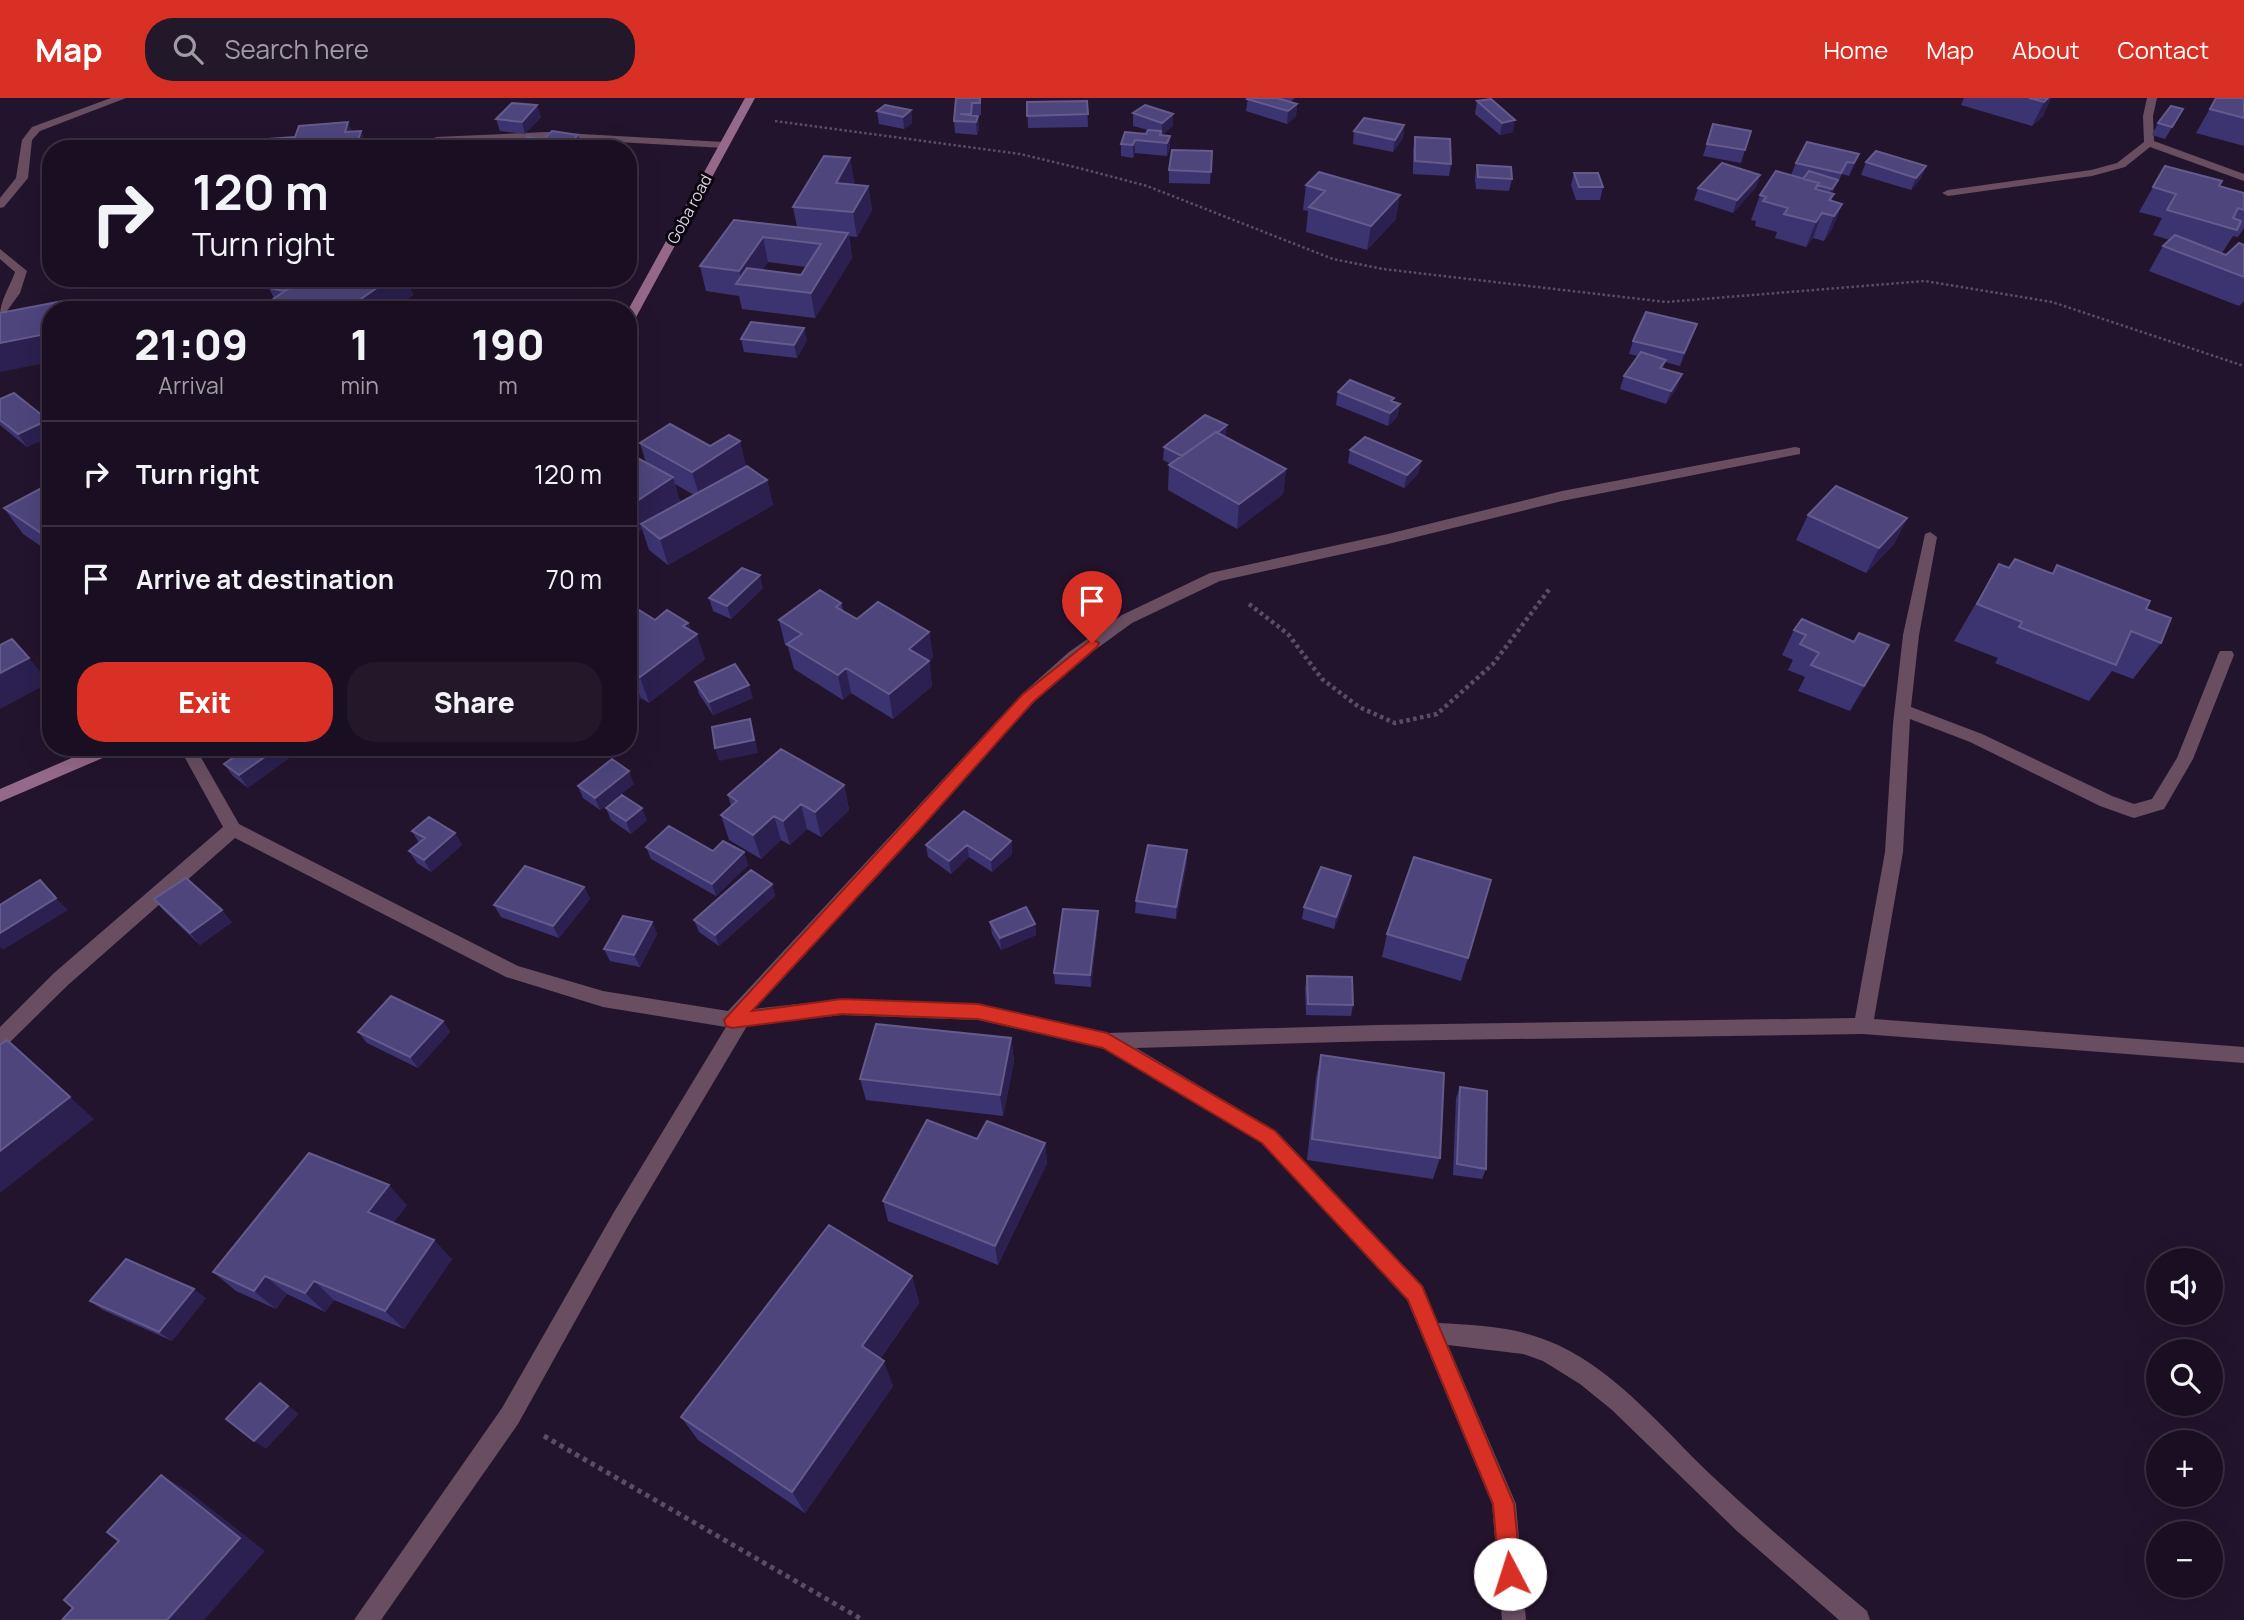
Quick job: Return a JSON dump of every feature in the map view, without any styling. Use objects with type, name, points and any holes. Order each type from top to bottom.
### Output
[{"type":"street","points":[[0,205],[22,177],[27,140],[36,128],[121,98]]},
{"type":"street","name":"Goba road","points":[[637,304],[750,98]]},
{"type":"street","points":[[2149,143],[2148,116],[2152,98]]},
{"type":"street","points":[[436,140],[546,135],[635,140]]},
{"type":"street","points":[[637,140],[724,145]]},
{"type":"street","points":[[2149,143],[2244,178]]},
{"type":"street","points":[[1948,193],[2092,173],[2121,165],[2149,143]]},
{"type":"street","points":[[0,253],[21,271],[14,293],[0,312]]},
{"type":"street","points":[[366,1620],[510,1416],[736,1021],[1028,698],[1075,656],[1127,619],[1215,577],[1388,539],[1562,496],[1796,451]]},
{"type":"street","points":[[1863,1026],[1894,852],[1903,710],[1911,635],[1930,537]]},
{"type":"street","points":[[1903,710],[1976,737],[2106,801],[2134,811],[2158,804],[2185,759],[2226,655]]},
{"type":"street","points":[[0,796],[92,756]]},
{"type":"street","points":[[192,756],[233,829],[513,972],[603,999],[736,1021],[842,1007],[978,1012],[1107,1041],[1377,1033],[1863,1026],[2244,1055]]},
{"type":"street","points":[[0,1039],[61,979],[233,829]]},
{"type":"street","points":[[1107,1041],[1269,1137],[1415,1293],[1504,1504],[1514,1620]]},
{"type":"street","points":[[1431,1333],[1502,1338],[1549,1352],[1607,1388],[1765,1541],[1858,1620]]},
{"type":"path","points":[[739,117],[968,146],[1079,168],[1147,186],[1333,259],[1382,269],[1666,302],[1925,281],[2052,302],[2244,366]]},
{"type":"path","points":[[1215,577],[1287,634],[1322,679],[1359,707],[1395,723],[1437,714],[1493,664],[1551,587]]},
{"type":"path","points":[[510,1416],[863,1620]]},
{"type":"building","points":[[956,98],[980,98],[980,103],[972,103],[971,114],[960,114],[978,116],[976,122],[954,121]]},
{"type":"building","points":[[1248,98],[1277,98],[1297,104],[1288,111]]},
{"type":"building","points":[[2029,98],[2048,98],[2044,102]]},
{"type":"building","points":[[2216,98],[2244,98],[2244,118],[2210,109]]},
{"type":"building","points":[[1491,99],[1515,120],[1502,123],[1477,101]]},
{"type":"building","points":[[1087,101],[1088,114],[1027,116],[1027,102]]},
{"type":"building","points":[[512,103],[537,105],[522,122],[496,119]]},
{"type":"building","points":[[885,105],[911,110],[903,117],[877,111]]},
{"type":"building","points":[[1145,105],[1173,114],[1162,123],[1133,113]]},
{"type":"building","points":[[2171,106],[2183,109],[2172,127],[2158,123]]},
{"type":"building","points":[[1364,118],[1404,125],[1395,140],[1354,131]]},
{"type":"building","points":[[348,122],[345,132],[361,131],[358,140],[254,140],[295,137],[299,126]]},
{"type":"building","points":[[1713,124],[1751,131],[1745,150],[1707,144]]},
{"type":"building","points":[[1148,130],[1161,131],[1160,135],[1170,136],[1167,143],[1135,140],[1133,145],[1121,144],[1125,132],[1146,134]]},
{"type":"building","points":[[552,131],[578,135],[573,140],[524,140],[527,137],[544,139]]},
{"type":"building","points":[[1415,137],[1450,139],[1451,164],[1415,161]]},
{"type":"building","points":[[1807,142],[1859,154],[1854,163],[1847,162],[1841,173],[1796,163]]},
{"type":"building","points":[[1172,150],[1212,151],[1211,172],[1169,170]]},
{"type":"building","points":[[1876,151],[1926,166],[1916,178],[1866,162]]},
{"type":"building","points":[[824,156],[850,158],[836,183],[868,186],[853,212],[793,207]]},
{"type":"building","points":[[1722,163],[1760,175],[1737,200],[1698,188]]},
{"type":"building","points":[[1477,165],[1511,167],[1512,179],[1478,177]]},
{"type":"building","points":[[2165,166],[2222,181],[2219,186],[2244,193],[2244,210],[2238,208],[2233,218],[2241,221],[2237,230],[2167,210],[2176,194],[2153,187]]},
{"type":"building","points":[[1776,171],[1819,183],[1815,189],[1834,194],[1829,200],[1842,204],[1834,216],[1822,213],[1816,222],[1784,214],[1788,208],[1763,201],[1766,197],[1760,195]]},
{"type":"building","points":[[1809,171],[1838,180],[1832,189],[1817,185],[1819,183],[1803,179]]},
{"type":"building","points":[[1319,172],[1400,195],[1371,226],[1309,207],[1325,191],[1306,185]]},
{"type":"building","points":[[1574,173],[1598,173],[1603,187],[1579,187]]},
{"type":"building","points":[[734,220],[848,233],[811,293],[736,284],[747,268],[801,275],[821,244],[763,237],[739,271],[700,266]]},
{"type":"building","points":[[2175,235],[2226,255],[2239,243],[2244,245],[2244,277],[2163,246]]},
{"type":"building","points":[[270,287],[290,287],[284,291]]},
{"type":"building","points":[[291,287],[378,287],[358,301],[270,301]]},
{"type":"building","points":[[42,305],[42,335],[0,343],[0,313]]},
{"type":"building","points":[[1646,312],[1697,324],[1684,353],[1633,341]]},
{"type":"building","points":[[751,322],[804,328],[794,345],[741,339]]},
{"type":"building","points":[[1641,352],[1666,360],[1660,368],[1682,374],[1671,391],[1624,376]]},
{"type":"building","points":[[1350,380],[1394,398],[1391,401],[1400,404],[1390,413],[1338,392]]},
{"type":"building","points":[[14,393],[42,415],[42,423],[18,434],[0,420],[0,399]]},
{"type":"building","points":[[1205,415],[1227,425],[1182,456],[1164,447]]},
{"type":"building","points":[[670,424],[710,446],[729,435],[740,441],[692,472],[640,443]]},
{"type":"building","points":[[1216,432],[1286,469],[1239,504],[1169,465]]},
{"type":"building","points":[[1365,437],[1421,461],[1407,475],[1350,450]]},
{"type":"building","points":[[637,458],[673,477],[637,501]]},
{"type":"building","points":[[747,466],[767,480],[660,539],[641,524]]},
{"type":"building","points":[[1836,486],[1907,518],[1879,548],[1808,515]]},
{"type":"building","points":[[42,488],[42,534],[4,508]]},
{"type":"building","points":[[2015,559],[2053,574],[2057,565],[2150,601],[2146,609],[2171,618],[2161,643],[2131,631],[2116,665],[2019,627],[2022,622],[1977,604],[1999,564],[2009,568]]},
{"type":"building","points":[[742,568],[760,575],[727,606],[709,598]]},
{"type":"building","points":[[820,590],[841,603],[836,607],[857,619],[878,602],[929,632],[909,649],[929,661],[889,694],[846,668],[838,675],[787,644],[802,634],[779,620]]},
{"type":"building","points":[[637,609],[655,620],[667,610],[688,623],[683,626],[697,634],[640,677],[637,676]]},
{"type":"building","points":[[1802,619],[1854,642],[1859,633],[1889,645],[1864,686],[1811,665],[1819,653],[1800,644],[1806,635],[1794,630]]},
{"type":"building","points":[[12,639],[29,658],[0,673],[0,645]]},
{"type":"building","points":[[735,664],[749,685],[709,702],[695,682]]},
{"type":"building","points":[[750,719],[754,740],[715,748],[712,727]]},
{"type":"building","points":[[781,749],[844,785],[815,812],[801,804],[783,821],[774,816],[753,835],[721,815],[737,801],[728,795]]},
{"type":"building","points":[[235,756],[266,756],[239,775],[224,764]]},
{"type":"building","points":[[612,759],[629,771],[595,798],[578,786]]},
{"type":"building","points":[[622,795],[642,808],[626,821],[606,808]]},
{"type":"building","points":[[964,811],[1011,841],[991,860],[967,845],[949,861],[926,845]]},
{"type":"building","points":[[429,817],[455,833],[424,860],[409,851],[425,838],[412,831]]},
{"type":"building","points":[[669,826],[713,851],[723,841],[744,852],[712,884],[646,847]]},
{"type":"building","points":[[1148,845],[1187,850],[1176,907],[1136,901]]},
{"type":"building","points":[[1414,857],[1491,880],[1468,958],[1387,934]]},
{"type":"building","points":[[525,866],[584,887],[553,926],[494,905]]},
{"type":"building","points":[[1321,867],[1351,876],[1336,917],[1304,907]]},
{"type":"building","points":[[751,870],[772,884],[715,935],[694,920]]},
{"type":"building","points":[[186,878],[222,910],[190,933],[154,899]]},
{"type":"building","points":[[40,880],[56,898],[0,933],[0,905]]},
{"type":"building","points":[[1026,907],[1035,924],[1000,938],[990,922]]},
{"type":"building","points":[[1063,909],[1098,911],[1090,975],[1054,973]]},
{"type":"building","points":[[623,916],[652,922],[634,955],[604,949]]},
{"type":"building","points":[[1307,976],[1352,977],[1353,1005],[1308,1004]]},
{"type":"building","points":[[391,996],[443,1021],[410,1057],[358,1032]]},
{"type":"building","points":[[876,1024],[1011,1038],[1000,1095],[860,1079]]},
{"type":"building","points":[[7,1040],[70,1097],[0,1151],[0,1045]]},
{"type":"building","points":[[1321,1055],[1444,1073],[1440,1158],[1312,1139]]},
{"type":"building","points":[[1460,1087],[1487,1091],[1486,1169],[1457,1164]]},
{"type":"building","points":[[927,1120],[977,1139],[987,1121],[1045,1143],[995,1246],[883,1201]]},
{"type":"building","points":[[309,1153],[389,1185],[368,1212],[434,1240],[385,1311],[314,1281],[305,1293],[265,1276],[254,1291],[213,1272]]},
{"type":"building","points":[[829,1225],[912,1276],[862,1346],[884,1361],[792,1492],[681,1417]]},
{"type":"building","points":[[126,1259],[194,1289],[159,1332],[90,1301]]},
{"type":"building","points":[[260,1383],[288,1406],[254,1441],[226,1419]]},
{"type":"building","points":[[161,1475],[240,1538],[167,1620],[62,1620],[73,1608],[64,1600],[119,1541],[107,1532]]},
{"type":"route","points":[[1092,643],[1028,698],[914,826],[732,1020],[842,1007],[978,1012],[1107,1041],[1269,1137],[1415,1293],[1504,1504],[1510,1574]]}]
